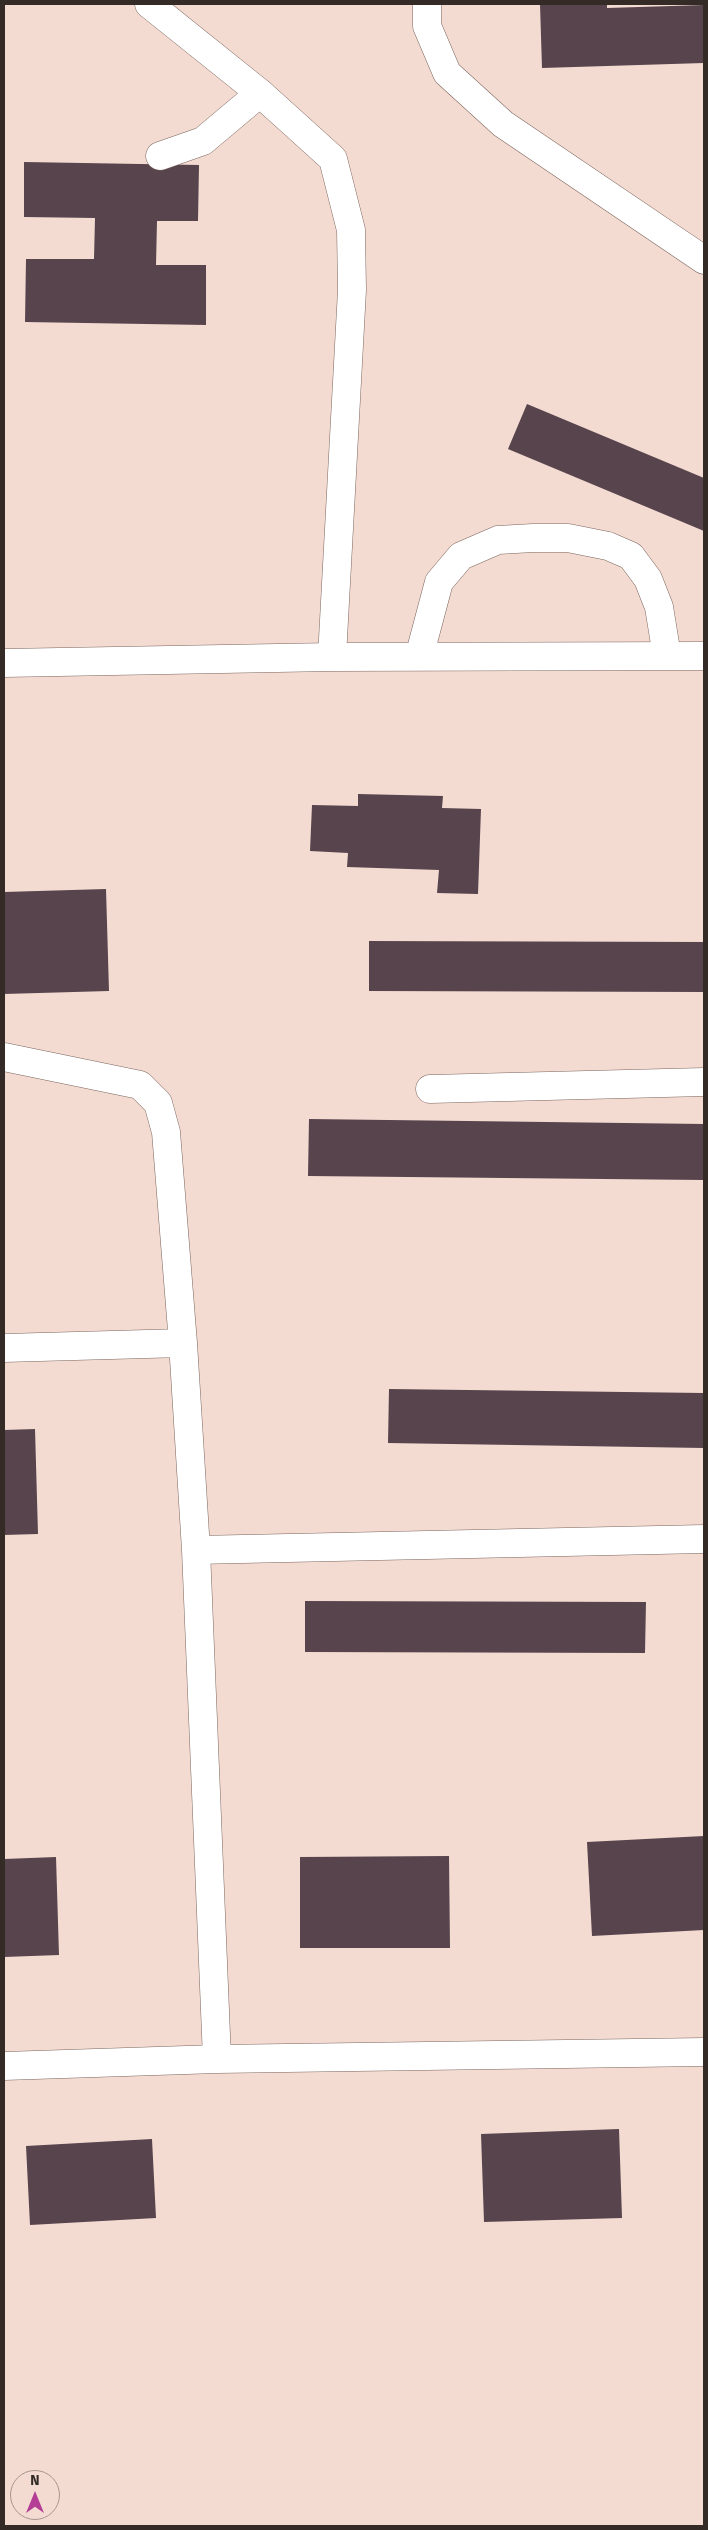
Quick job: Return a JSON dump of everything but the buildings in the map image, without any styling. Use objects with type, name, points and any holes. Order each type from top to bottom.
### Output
[{"type":"street","points":[[149,4],[260,93],[333,159],[351,230],[352,290],[332,657]]},
{"type":"street","points":[[427,4],[427,26],[447,73],[503,124],[704,260]]},
{"type":"street","points":[[160,156],[202,140],[260,93]]},
{"type":"street","points":[[419,657],[439,582],[461,556],[498,540],[533,538],[568,538],[608,546],[631,556],[648,579],[659,606],[666,656]]},
{"type":"street","points":[[4,662],[332,657],[704,656]]},
{"type":"street","points":[[4,1057],[140,1085],[158,1103],[166,1132],[183,1343],[196,1550],[218,2059]]},
{"type":"street","points":[[430,1089],[704,1082]]},
{"type":"street","points":[[4,1348],[183,1343]]},
{"type":"street","points":[[196,1550],[704,1539]]},
{"type":"street","points":[[4,2066],[218,2059],[704,2052]]}]
